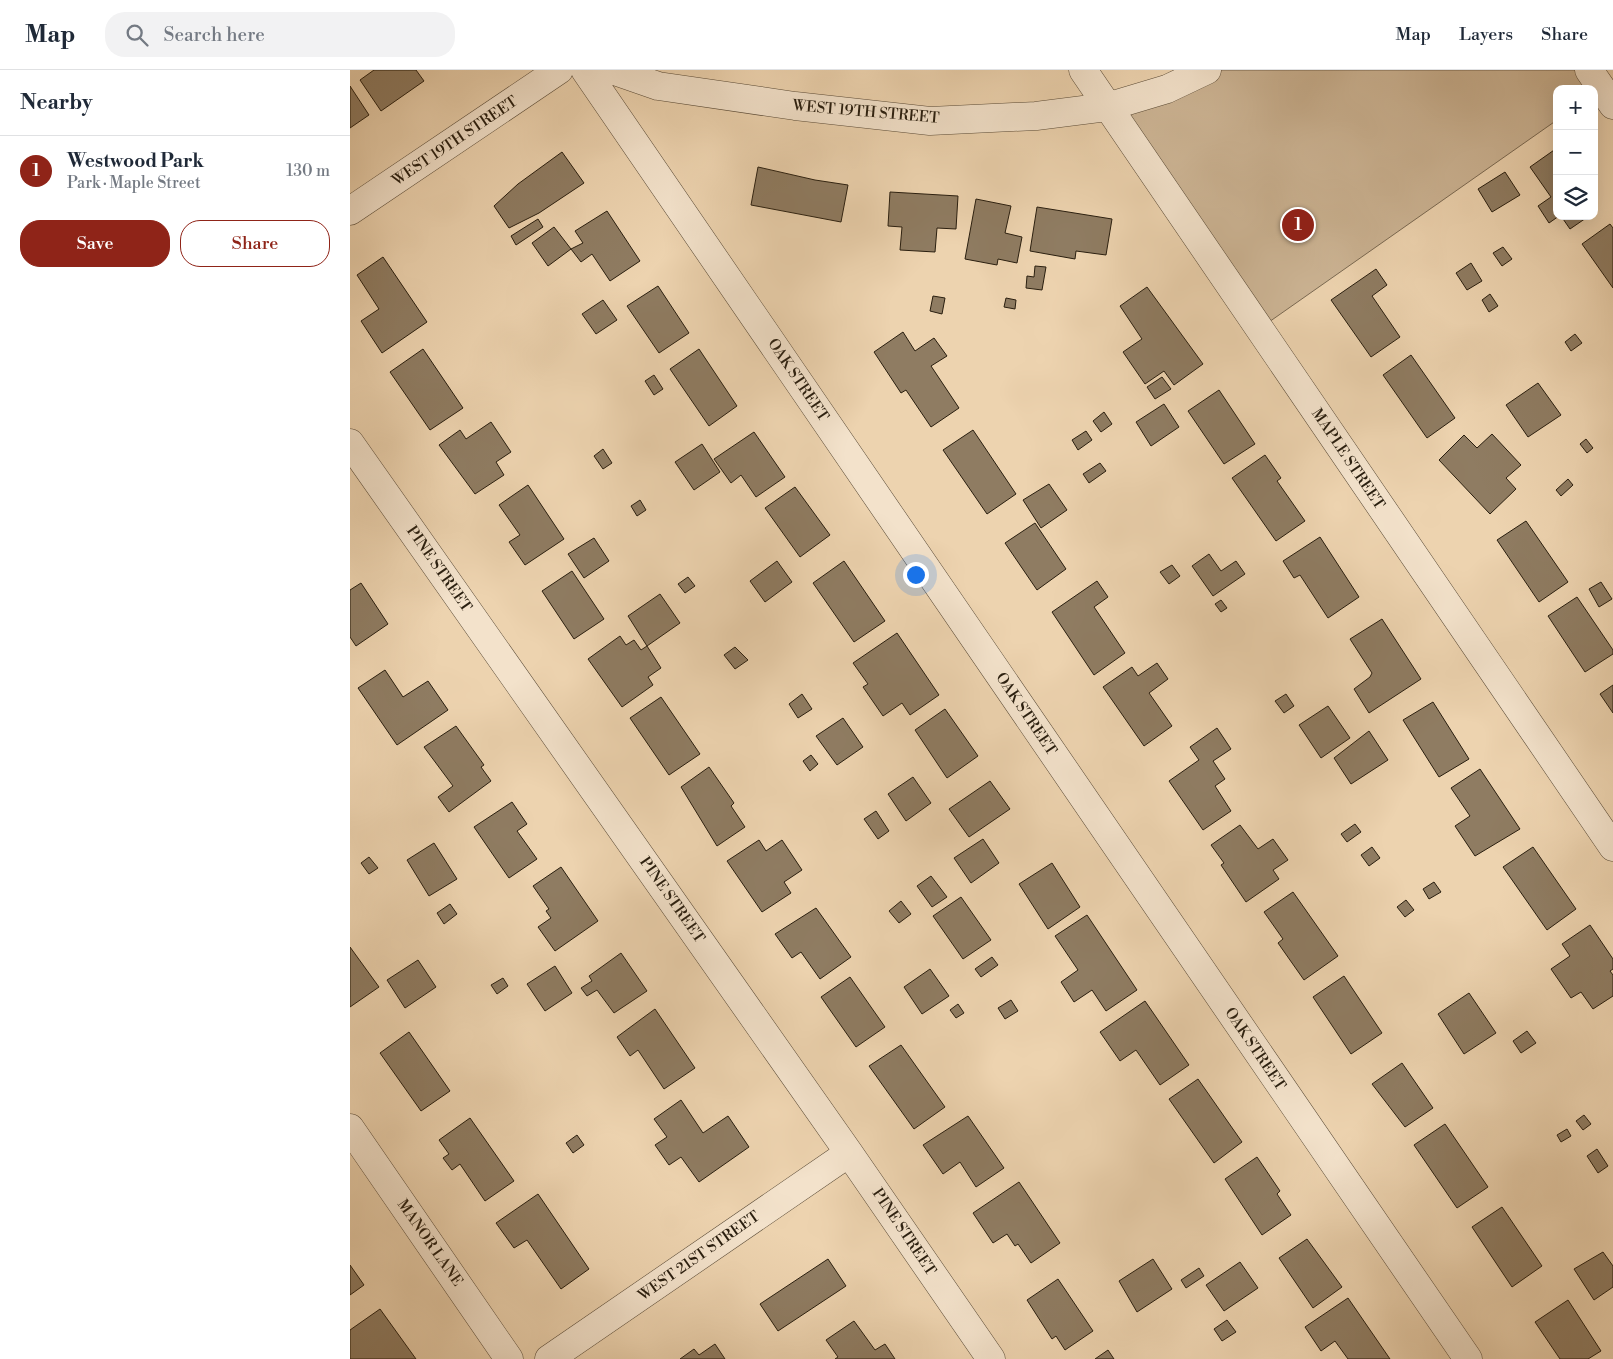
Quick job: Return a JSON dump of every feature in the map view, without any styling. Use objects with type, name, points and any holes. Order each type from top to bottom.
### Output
[{"type":"street","name":"WEST 19TH STREET","points":[[350,212],[559,70]]},
{"type":"street","name":"OAK STREET","points":[[585,70],[1468,1359]]},
{"type":"street","name":"WEST 19TH STREET","points":[[612,70],[658,86],[795,106],[930,121],[1036,116],[1107,106],[1167,88],[1207,70]]},
{"type":"street","name":"MAPLE STREET","points":[[1083,70],[1613,847]]},
{"type":"street","points":[[1590,70],[1613,104]]},
{"type":"street","name":"PINE STREET","points":[[350,442],[849,1152],[991,1359]]},
{"type":"street","name":"MANOR LANE","points":[[350,1128],[509,1359]]},
{"type":"street","name":"WEST 21ST STREET","points":[[549,1359],[849,1152]]},
{"type":"shaded area","points":[[1207,70],[1589,70],[1593,85],[1553,85],[1553,123],[1259,329],[1107,107]]},
{"type":"building","points":[[374,70],[416,70],[424,81],[381,111],[360,80]]},
{"type":"building","points":[[350,86],[369,115],[350,128]]},
{"type":"building","points":[[1553,151],[1553,220],[1549,223],[1538,206],[1551,197],[1530,167]]},
{"type":"building","points":[[562,152],[584,183],[539,213],[509,228],[494,206],[518,184]]},
{"type":"building","points":[[758,167],[815,180],[848,185],[841,222],[751,205]]},
{"type":"building","points":[[1505,172],[1520,195],[1492,212],[1478,189]]},
{"type":"building","points":[[890,192],[958,196],[956,229],[937,228],[935,252],[900,250],[902,227],[888,226]]},
{"type":"building","points":[[976,199],[1011,206],[1005,233],[1022,237],[1017,263],[998,259],[997,265],[965,259]]},
{"type":"building","points":[[1037,207],[1112,219],[1106,255],[1076,251],[1075,259],[1030,251]]},
{"type":"building","points":[[607,211],[640,261],[610,281],[592,254],[581,262],[571,249],[583,243],[575,231]]},
{"type":"building","points":[[538,219],[543,227],[516,245],[511,236]]},
{"type":"building","points":[[1564,220],[1583,220],[1570,229]]},
{"type":"building","points":[[1610,224],[1613,228],[1613,288],[1582,244]]},
{"type":"building","points":[[554,227],[571,249],[548,266],[532,243]]},
{"type":"building","points":[[1503,247],[1512,259],[1502,266],[1493,253]]},
{"type":"building","points":[[383,257],[427,322],[382,353],[361,321],[379,309],[357,275]]},
{"type":"building","points":[[1471,263],[1482,281],[1467,290],[1456,273]]},
{"type":"building","points":[[1035,266],[1046,267],[1042,290],[1026,288],[1027,276],[1034,277]]},
{"type":"building","points":[[1376,269],[1387,285],[1372,296],[1400,337],[1371,357],[1331,300]]},
{"type":"building","points":[[658,286],[689,333],[659,353],[627,306]]},
{"type":"building","points":[[1147,287],[1203,364],[1174,385],[1164,371],[1145,384],[1123,352],[1142,339],[1120,306]]},
{"type":"building","points":[[1490,294],[1498,306],[1489,312],[1482,300]]},
{"type":"building","points":[[933,296],[945,298],[942,314],[930,311]]},
{"type":"building","points":[[1006,298],[1016,300],[1015,309],[1004,307]]},
{"type":"building","points":[[603,300],[617,320],[596,334],[582,314]]},
{"type":"building","points":[[903,332],[915,351],[934,338],[947,356],[931,366],[959,408],[931,427],[906,390],[901,393],[874,352]]},
{"type":"building","points":[[1575,334],[1582,343],[1571,351],[1565,342]]},
{"type":"building","points":[[423,349],[463,408],[430,430],[390,372]]},
{"type":"building","points":[[699,349],[737,406],[709,426],[670,369]]},
{"type":"building","points":[[1411,355],[1455,418],[1427,438],[1383,375]]},
{"type":"building","points":[[654,375],[663,389],[654,395],[645,381]]},
{"type":"building","points":[[1162,377],[1171,389],[1155,399],[1147,387]]},
{"type":"building","points":[[1538,383],[1561,415],[1528,437],[1506,405]]},
{"type":"building","points":[[1219,390],[1255,444],[1224,464],[1188,411]]},
{"type":"building","points":[[1164,404],[1179,427],[1151,446],[1136,422]]},
{"type":"building","points":[[1104,412],[1112,424],[1101,432],[1093,421]]},
{"type":"building","points":[[491,422],[511,452],[496,462],[504,475],[475,494],[439,445],[460,430],[466,439]]},
{"type":"building","points":[[973,430],[1016,494],[987,514],[943,450]]},
{"type":"building","points":[[1086,431],[1092,440],[1078,450],[1072,440]]},
{"type":"building","points":[[754,432],[785,477],[756,497],[741,475],[731,483],[714,459]]},
{"type":"building","points":[[1492,434],[1521,465],[1506,478],[1516,489],[1490,514],[1439,460],[1464,435],[1477,448]]},
{"type":"building","points":[[1586,439],[1593,448],[1587,453],[1580,444]]},
{"type":"building","points":[[702,444],[720,472],[694,490],[675,462]]},
{"type":"building","points":[[603,449],[612,463],[603,469],[594,456]]},
{"type":"building","points":[[1265,455],[1281,478],[1277,481],[1305,521],[1276,541],[1232,478]]},
{"type":"building","points":[[1100,463],[1106,471],[1089,483],[1083,474]]},
{"type":"building","points":[[1568,479],[1573,485],[1561,496],[1556,490]]},
{"type":"building","points":[[1049,484],[1067,510],[1041,528],[1023,500]]},
{"type":"building","points":[[528,485],[564,539],[525,565],[509,542],[520,535],[499,505]]},
{"type":"building","points":[[795,487],[830,535],[800,557],[765,508]]},
{"type":"building","points":[[640,500],[646,510],[637,516],[631,506]]},
{"type":"building","points":[[1526,521],[1568,582],[1539,602],[1497,540]]},
{"type":"building","points":[[1035,523],[1066,569],[1037,590],[1005,543]]},
{"type":"building","points":[[1320,537],[1359,597],[1328,618],[1300,575],[1294,578],[1283,561]]},
{"type":"building","points":[[594,538],[609,561],[584,578],[568,554]]},
{"type":"building","points":[[1209,554],[1221,571],[1236,561],[1245,574],[1213,596],[1192,566]]},
{"type":"building","points":[[777,561],[792,582],[765,602],[750,581]]},
{"type":"building","points":[[844,561],[885,621],[854,642],[813,583]]},
{"type":"building","points":[[1172,565],[1180,576],[1169,584],[1160,572]]},
{"type":"building","points":[[572,571],[604,619],[574,639],[542,591]]},
{"type":"building","points":[[688,577],[695,586],[685,593],[678,584]]},
{"type":"building","points":[[1097,581],[1108,597],[1094,607],[1125,653],[1094,675],[1052,612]]},
{"type":"building","points":[[1601,582],[1612,599],[1599,607],[1589,589]]},
{"type":"building","points":[[361,583],[388,624],[356,646],[350,637],[350,590]]},
{"type":"building","points":[[660,594],[680,623],[647,646],[628,616]]},
{"type":"building","points":[[1577,597],[1613,650],[1613,654],[1585,672],[1548,616]]},
{"type":"building","points":[[1221,600],[1227,608],[1221,612],[1215,604]]},
{"type":"building","points":[[1382,619],[1421,679],[1369,713],[1354,689],[1370,677],[1372,673],[1350,639]]},
{"type":"building","points":[[897,633],[939,695],[910,715],[902,703],[883,716],[863,687],[868,684],[853,663]]},
{"type":"building","points":[[620,636],[626,645],[634,640],[641,650],[647,646],[661,668],[648,677],[653,685],[622,707],[588,659]]},
{"type":"building","points":[[735,647],[748,660],[735,669],[724,655]]},
{"type":"building","points":[[1157,663],[1168,679],[1149,693],[1172,726],[1144,746],[1103,687],[1132,667],[1138,676]]},
{"type":"building","points":[[385,670],[403,697],[428,681],[448,710],[397,745],[358,688]]},
{"type":"building","points":[[1613,685],[1613,713],[1600,694]]},
{"type":"building","points":[[802,694],[812,709],[798,718],[789,704]]},
{"type":"building","points":[[1286,694],[1294,706],[1284,713],[1275,701]]},
{"type":"building","points":[[661,697],[700,754],[669,775],[630,718]]},
{"type":"building","points":[[1433,702],[1469,759],[1439,777],[1403,720]]},
{"type":"building","points":[[1328,706],[1350,738],[1321,758],[1299,725]]},
{"type":"building","points":[[945,709],[978,756],[947,778],[915,730]]},
{"type":"building","points":[[843,718],[863,747],[837,765],[816,736]]},
{"type":"building","points":[[456,726],[484,765],[481,767],[491,781],[449,812],[438,797],[453,786],[424,747]]},
{"type":"building","points":[[1217,728],[1231,749],[1213,761],[1225,779],[1215,786],[1231,811],[1203,830],[1169,781],[1199,760],[1190,747]]},
{"type":"building","points":[[1369,731],[1388,760],[1351,784],[1334,758]]},
{"type":"building","points":[[811,755],[818,764],[810,771],[803,761]]},
{"type":"building","points":[[709,767],[734,803],[731,806],[745,827],[717,846],[681,787]]},
{"type":"building","points":[[1480,769],[1520,829],[1475,856],[1455,826],[1470,816],[1451,788]]},
{"type":"building","points":[[913,777],[931,803],[906,821],[888,794]]},
{"type":"building","points":[[990,781],[1010,809],[969,837],[949,809]]},
{"type":"building","points":[[512,802],[527,824],[517,831],[537,859],[509,878],[474,827]]},
{"type":"building","points":[[876,811],[889,831],[878,839],[864,819]]},
{"type":"building","points":[[1355,824],[1361,832],[1347,842],[1341,834]]},
{"type":"building","points":[[1240,825],[1258,849],[1273,839],[1288,860],[1273,870],[1279,879],[1246,902],[1221,865],[1224,863],[1211,845]]},
{"type":"building","points":[[983,839],[999,863],[971,883],[954,858]]},
{"type":"building","points":[[759,840],[766,851],[782,840],[802,870],[784,882],[791,893],[762,912],[727,861]]},
{"type":"building","points":[[434,843],[457,879],[429,896],[407,860]]},
{"type":"building","points":[[1372,847],[1380,858],[1369,866],[1361,855]]},
{"type":"building","points":[[1533,847],[1576,909],[1547,930],[1503,867]]},
{"type":"building","points":[[369,857],[378,868],[369,874],[361,863]]},
{"type":"building","points":[[1052,863],[1080,907],[1048,929],[1019,884]]},
{"type":"building","points":[[561,867],[598,921],[555,951],[538,927],[551,918],[546,911],[549,909],[533,886]]},
{"type":"building","points":[[931,876],[947,897],[932,907],[917,886]]},
{"type":"building","points":[[1434,882],[1441,892],[1429,899],[1423,889]]},
{"type":"building","points":[[1293,892],[1338,956],[1304,980],[1278,943],[1283,939],[1264,912]]},
{"type":"building","points":[[961,897],[991,940],[963,959],[933,916]]},
{"type":"building","points":[[1406,900],[1414,910],[1405,917],[1397,907]]},
{"type":"building","points":[[901,901],[911,914],[899,923],[889,911]]},
{"type":"building","points":[[450,904],[457,914],[444,924],[437,913]]},
{"type":"building","points":[[816,908],[851,957],[820,979],[801,952],[792,958],[775,934]]},
{"type":"building","points":[[1087,915],[1137,990],[1106,1011],[1092,990],[1074,1002],[1061,982],[1078,970],[1055,936]]},
{"type":"building","points":[[1590,925],[1613,959],[1613,969],[1610,971],[1613,975],[1613,996],[1593,1009],[1581,992],[1571,998],[1551,969],[1570,956],[1562,944]]},
{"type":"building","points":[[350,947],[379,987],[350,1007]]},
{"type":"building","points":[[621,953],[647,991],[614,1013],[597,990],[587,996],[581,988],[592,981],[589,976]]},
{"type":"building","points":[[992,957],[998,965],[981,977],[975,969]]},
{"type":"building","points":[[418,960],[436,987],[405,1008],[387,980]]},
{"type":"building","points":[[555,966],[572,993],[545,1011],[527,984]]},
{"type":"building","points":[[930,969],[949,996],[922,1014],[904,987]]},
{"type":"building","points":[[1344,976],[1382,1033],[1351,1054],[1313,997]]},
{"type":"building","points":[[850,977],[885,1027],[856,1047],[821,997]]},
{"type":"building","points":[[503,978],[508,986],[497,994],[491,985]]},
{"type":"building","points":[[1469,993],[1496,1033],[1464,1054],[1438,1014]]},
{"type":"building","points":[[1011,1000],[1018,1011],[1005,1019],[998,1008]]},
{"type":"building","points":[[1145,1001],[1189,1065],[1160,1085],[1136,1050],[1120,1061],[1100,1032]]},
{"type":"building","points":[[958,1004],[964,1013],[956,1018],[950,1010]]},
{"type":"building","points":[[655,1009],[695,1068],[664,1089],[638,1050],[630,1056],[617,1037]]},
{"type":"building","points":[[1527,1031],[1536,1043],[1521,1053],[1513,1041]]},
{"type":"building","points":[[409,1032],[450,1091],[421,1111],[380,1053]]},
{"type":"building","points":[[901,1045],[945,1107],[914,1129],[869,1066]]},
{"type":"building","points":[[1402,1063],[1433,1108],[1405,1127],[1372,1084]]},
{"type":"building","points":[[1198,1079],[1242,1142],[1214,1163],[1169,1099]]},
{"type":"building","points":[[681,1100],[703,1133],[728,1116],[749,1147],[699,1182],[681,1157],[669,1165],[655,1145],[667,1137],[654,1119]]},
{"type":"building","points":[[1584,1115],[1591,1124],[1583,1130],[1576,1121]]},
{"type":"building","points":[[968,1116],[1004,1168],[976,1187],[960,1162],[943,1174],[923,1145]]},
{"type":"building","points":[[470,1118],[514,1181],[485,1201],[460,1164],[452,1170],[443,1158],[449,1154],[439,1140]]},
{"type":"building","points":[[1445,1124],[1488,1187],[1457,1208],[1414,1145]]},
{"type":"building","points":[[1567,1129],[1571,1136],[1561,1142],[1557,1135]]},
{"type":"building","points":[[577,1135],[584,1145],[573,1153],[566,1143]]},
{"type":"building","points":[[1597,1149],[1608,1166],[1598,1173],[1587,1156]]},
{"type":"building","points":[[1257,1157],[1280,1191],[1277,1194],[1291,1215],[1262,1235],[1225,1179]]},
{"type":"building","points":[[1019,1182],[1060,1243],[1031,1263],[1018,1244],[1015,1246],[1007,1234],[993,1243],[973,1213]]},
{"type":"building","points":[[538,1194],[589,1269],[561,1289],[527,1240],[514,1248],[496,1223]]},
{"type":"building","points":[[1502,1207],[1542,1266],[1512,1287],[1472,1227]]},
{"type":"building","points":[[1307,1239],[1342,1287],[1313,1308],[1279,1258]]},
{"type":"building","points":[[1603,1252],[1613,1266],[1613,1287],[1594,1300],[1574,1269]]},
{"type":"building","points":[[828,1259],[846,1286],[778,1331],[760,1304]]},
{"type":"building","points":[[1153,1259],[1172,1289],[1137,1312],[1119,1281]]},
{"type":"building","points":[[1240,1262],[1258,1288],[1224,1311],[1206,1285]]},
{"type":"building","points":[[350,1265],[364,1285],[350,1295]]},
{"type":"building","points":[[1199,1268],[1204,1276],[1186,1288],[1181,1280]]},
{"type":"building","points":[[1058,1279],[1093,1331],[1065,1350],[1056,1336],[1052,1339],[1027,1300]]},
{"type":"building","points":[[1348,1298],[1390,1359],[1348,1359],[1335,1341],[1321,1351],[1305,1327]]},
{"type":"building","points":[[1568,1300],[1601,1351],[1588,1359],[1560,1359],[1535,1322]]},
{"type":"building","points":[[380,1309],[416,1359],[350,1359],[350,1330]]},
{"type":"building","points":[[1227,1320],[1236,1332],[1222,1341],[1214,1329]]},
{"type":"building","points":[[854,1321],[875,1350],[885,1344],[895,1359],[835,1359],[838,1357],[826,1340]]},
{"type":"building","points":[[715,1344],[725,1359],[680,1359],[694,1349],[699,1355]]},
{"type":"building","points":[[1108,1350],[1114,1359],[1095,1359]]},
{"type":"place","name":"Westwood Park","points":[[1298,225]]}]
